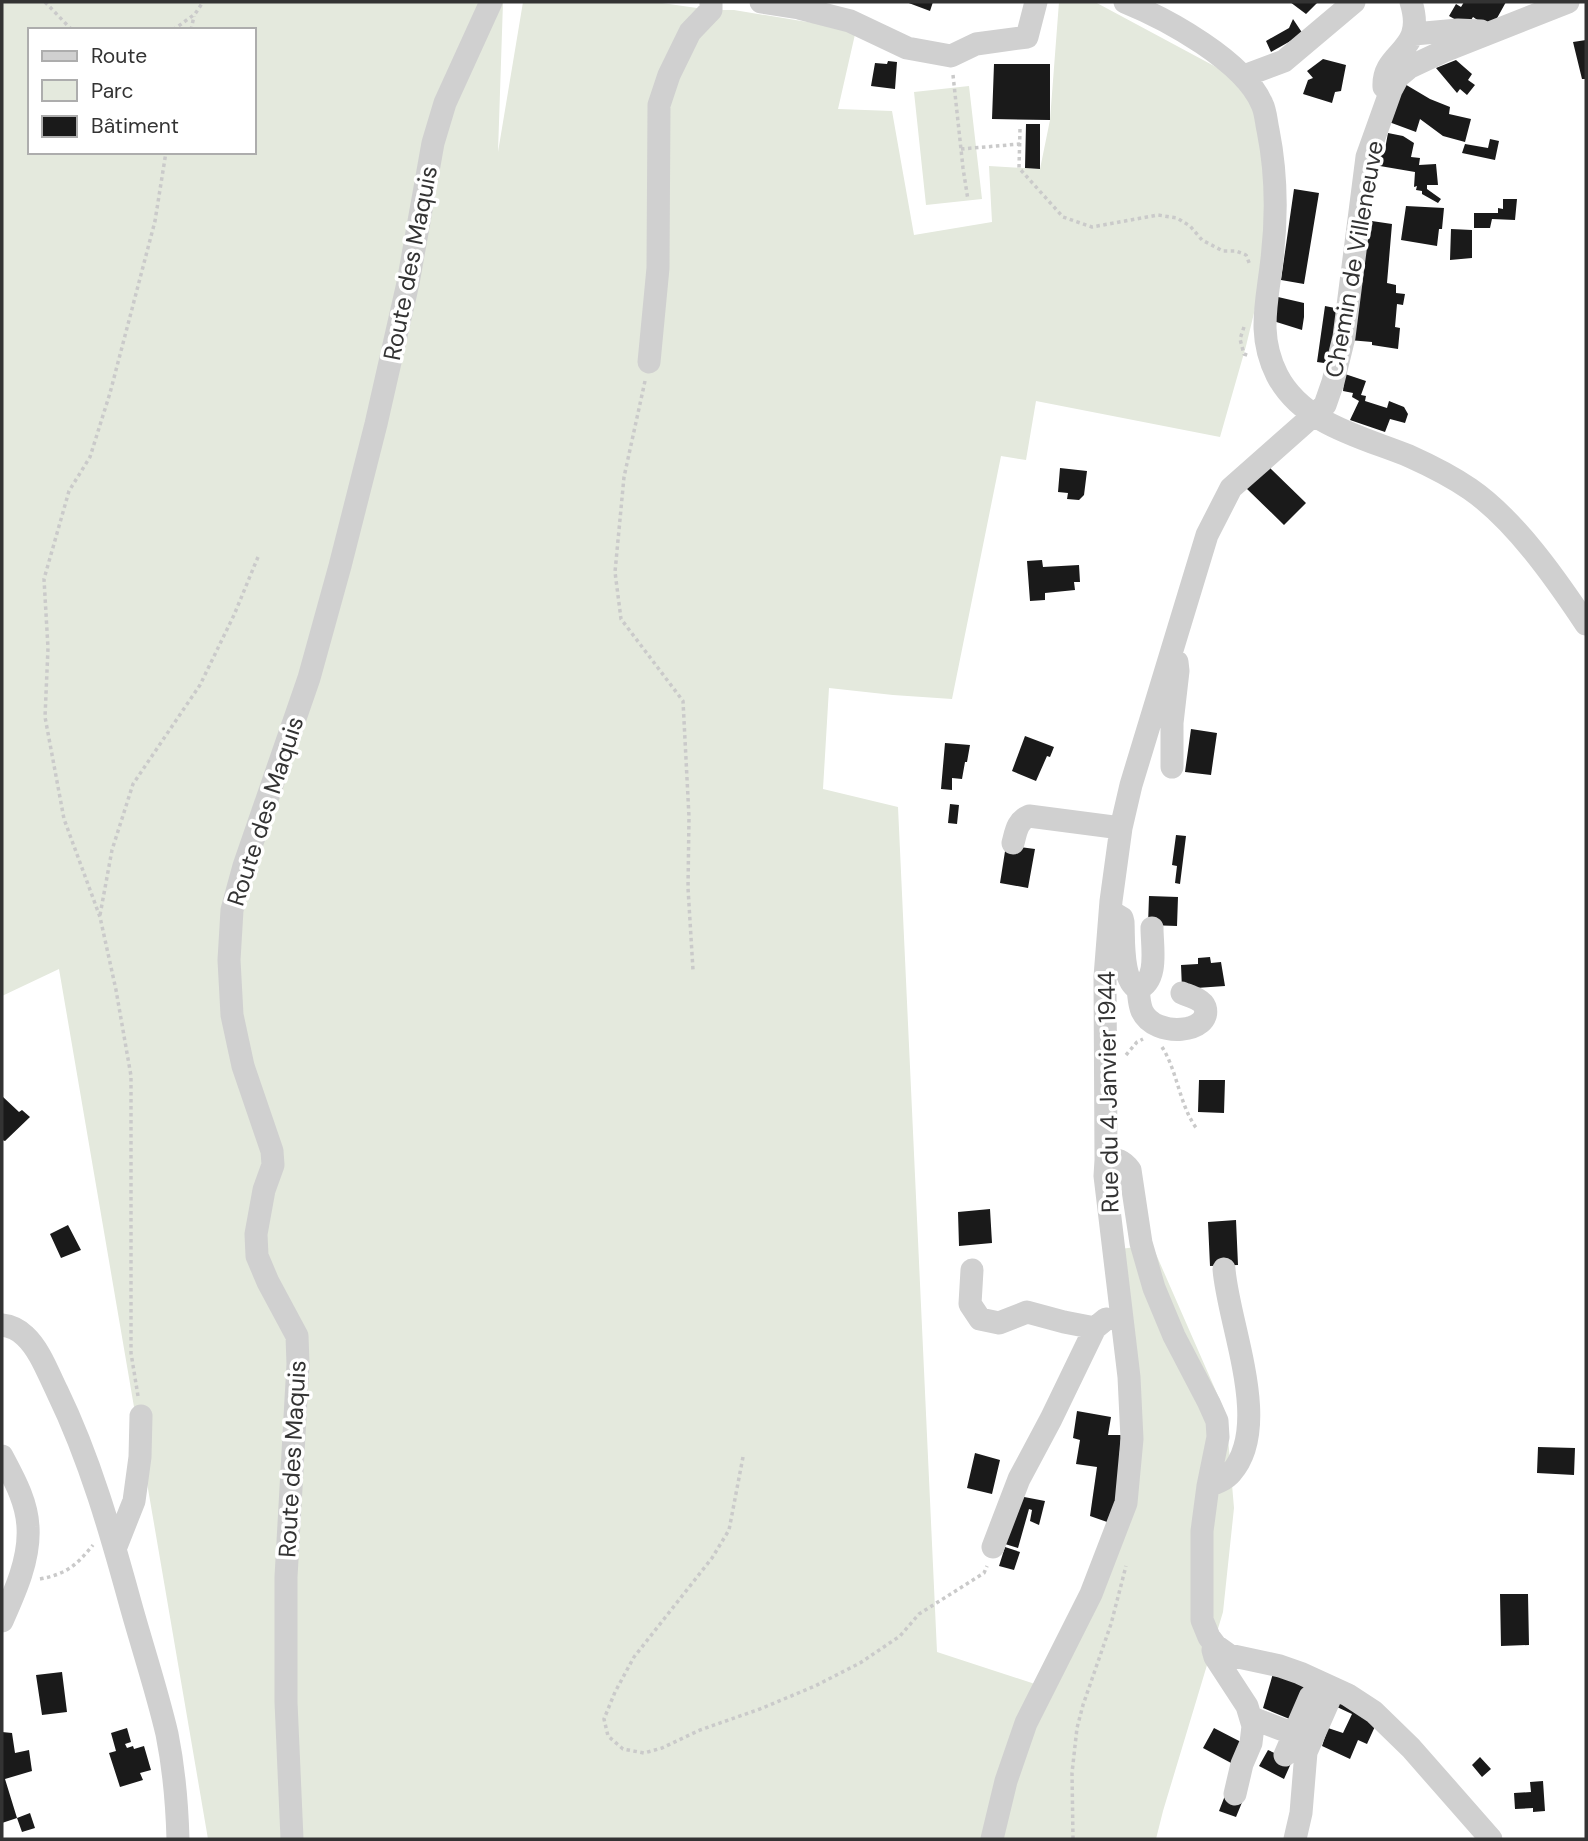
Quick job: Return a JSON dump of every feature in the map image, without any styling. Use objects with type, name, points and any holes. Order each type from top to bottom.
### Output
[{"type":"street","name":"Route des Maquis","points":[[292,1839],[286,1702],[286,1577],[298,1364],[297,1336],[257,1256],[256,1234],[264,1190],[273,1165],[272,1151],[243,1066],[232,1014],[229,960],[232,910],[244,866],[309,678],[340,566],[408,282],[436,133],[445,103],[491,2]]},
{"type":"street","points":[[649,362],[658,268],[659,105],[669,75],[690,32],[711,10],[711,2]]},
{"type":"street","points":[[761,2],[850,21],[907,48],[951,56],[976,44],[1027,37],[1036,2]]},
{"type":"street","points":[[1125,2],[1150,12],[1227,60],[1244,76],[1263,105],[1272,155],[1276,200],[1264,337],[1269,359],[1292,398],[1305,410],[1341,430],[1412,458],[1482,498],[1518,533],[1586,624]]},
{"type":"street","points":[[1244,76],[1284,61],[1354,2]]},
{"type":"street","points":[[1391,90],[1384,87],[1384,80],[1393,61],[1413,34],[1415,24],[1411,2]]},
{"type":"street","name":"Chemin de Villeneuve","points":[[1314,415],[1325,405],[1344,337],[1367,157],[1398,77],[1410,67],[1444,51],[1568,2]]},
{"type":"street","points":[[1413,34],[1458,30],[1495,31]]},
{"type":"street","points":[[1282,443],[1292,398]]},
{"type":"street","name":"Rue du 4 Janvier 1944","points":[[992,1839],[1006,1782],[1026,1723],[1091,1594],[1126,1503],[1132,1439],[1129,1377],[1105,1176],[1105,977],[1121,828],[1131,785],[1207,535],[1231,488],[1314,415]]},
{"type":"street","points":[[1172,648],[1178,671],[1172,723],[1172,767]]},
{"type":"street","points":[[1013,843],[1017,827],[1029,816],[1121,828]]},
{"type":"street","points":[[1110,915],[1122,918],[1127,974],[1133,986],[1138,989]]},
{"type":"street","points":[[1138,989],[1151,978],[1152,928]]},
{"type":"street","points":[[1138,989],[1140,1007],[1150,1021],[1165,1029],[1177,1031],[1198,1024],[1205,1012],[1205,1007],[1198,1000],[1182,993]]},
{"type":"street","points":[[1106,1160],[1122,1161],[1130,1170],[1141,1243],[1154,1288],[1174,1336],[1215,1414],[1218,1437],[1202,1531],[1202,1620],[1209,1637],[1229,1655],[1300,1673],[1361,1703],[1391,1727],[1491,1839]]},
{"type":"street","points":[[1208,1486],[1232,1473],[1247,1440],[1249,1425],[1245,1374],[1228,1301],[1224,1269]]},
{"type":"street","points":[[972,1270],[970,1304],[980,1319],[999,1323],[1027,1312],[1095,1328]]},
{"type":"street","points":[[993,1547],[1019,1479],[1095,1328],[1122,1311]]},
{"type":"street","points":[[2,1325],[12,1327],[25,1336],[44,1364],[84,1455],[112,1539],[166,1733],[176,1788],[178,1839]]},
{"type":"street","points":[[112,1539],[134,1501],[140,1457],[141,1416]]},
{"type":"street","points":[[2,1455],[22,1497],[29,1527],[26,1554],[2,1620]]},
{"type":"street","points":[[1215,1645],[1215,1657],[1252,1718],[1253,1734],[1235,1794]]},
{"type":"street","points":[[1295,1839],[1301,1813],[1306,1752],[1334,1689]]},
{"type":"street","points":[[1252,1718],[1289,1745],[1310,1697]]},
{"type":"path","points":[[45,2],[70,28]]},
{"type":"path","points":[[176,28],[195,13],[203,2]]},
{"type":"path","points":[[191,28],[195,13]]},
{"type":"path","points":[[951,56],[968,200]]},
{"type":"path","points":[[1020,129],[1019,168],[1063,216],[1092,227],[1158,215],[1177,218],[1190,226],[1202,240],[1223,251],[1236,251],[1246,255],[1253,271]]},
{"type":"path","points":[[961,149],[1020,144]]},
{"type":"path","points":[[141,1416],[131,1353],[131,1076],[100,917],[64,819],[45,717],[48,648],[44,579],[69,491],[90,457],[110,393],[155,221],[166,154]]},
{"type":"path","points":[[1245,324],[1240,339],[1244,354],[1269,359]]},
{"type":"path","points":[[649,362],[624,477],[615,572],[621,620],[683,701],[693,970]]},
{"type":"path","points":[[100,917],[112,850],[133,784],[200,685],[258,557]]},
{"type":"path","points":[[1124,1063],[1127,1054],[1137,1042],[1149,1039]]},
{"type":"path","points":[[1160,1044],[1196,1129]]},
{"type":"path","points":[[743,1457],[729,1530],[712,1558],[634,1657],[608,1710],[604,1720],[608,1736],[623,1749],[644,1753],[662,1748],[700,1730],[815,1686],[860,1663],[900,1636],[919,1614],[984,1573],[993,1547]]},
{"type":"path","points":[[17,1584],[57,1576],[79,1563],[95,1543],[112,1539]]},
{"type":"path","points":[[1073,1839],[1072,1773],[1077,1728],[1111,1624],[1128,1559]]},
{"type":"green space","points":[[2,2],[503,2],[498,152],[523,2],[655,2],[711,10],[734,10],[856,30],[838,109],[892,111],[914,235],[992,222],[989,166],[1040,169],[1050,120],[1059,2],[1095,2],[1231,75],[1257,113],[1265,193],[1262,280],[1220,437],[1036,401],[1026,460],[1001,456],[952,699],[829,688],[823,789],[898,807],[937,1652],[1035,1684],[1102,1550],[1125,1493],[1120,1249],[1152,1245],[1226,1414],[1234,1508],[1223,1612],[1156,1839],[208,1839],[59,969],[2,996]]},
{"type":"green space","points":[[969,86],[982,199],[926,205],[914,92]]},
{"type":"building","points":[[906,2],[933,2],[930,11]]},
{"type":"building","points":[[1290,2],[1318,2],[1306,14]]},
{"type":"building","points":[[1464,2],[1506,2],[1491,29],[1473,17],[1467,26],[1449,16],[1456,4],[1461,7]]},
{"type":"building","points":[[1293,19],[1303,34],[1271,52],[1266,41],[1289,28]]},
{"type":"building","points":[[1586,40],[1586,79],[1582,79],[1573,42]]},
{"type":"building","points":[[1323,59],[1346,65],[1341,91],[1335,92],[1332,103],[1303,94],[1308,80],[1313,78],[1307,71]]},
{"type":"building","points":[[1456,60],[1472,74],[1468,80],[1475,85],[1467,95],[1460,89],[1457,93],[1436,68]]},
{"type":"building","points":[[888,61],[897,62],[895,89],[871,86],[875,63],[887,64]]},
{"type":"building","points":[[994,64],[1050,64],[1050,120],[992,119]]},
{"type":"building","points":[[1403,83],[1450,107],[1449,114],[1471,119],[1465,142],[1443,136],[1420,119],[1416,132],[1389,122]]},
{"type":"building","points":[[1026,124],[1040,124],[1040,169],[1025,168]]},
{"type":"building","points":[[1388,133],[1403,136],[1414,143],[1411,157],[1420,158],[1419,165],[1436,164],[1438,185],[1427,185],[1427,189],[1441,199],[1438,203],[1422,194],[1422,191],[1416,190],[1415,172],[1374,165],[1376,149],[1385,149]]},
{"type":"building","points":[[1490,139],[1499,141],[1495,160],[1462,153],[1465,144],[1488,148]]},
{"type":"building","points":[[1294,189],[1319,193],[1304,284],[1281,280]]},
{"type":"building","points":[[1503,199],[1517,199],[1515,220],[1492,219],[1490,228],[1474,228],[1474,213],[1498,213],[1498,208],[1503,209]]},
{"type":"building","points":[[1406,206],[1444,208],[1437,246],[1401,240]]},
{"type":"building","points":[[1365,220],[1392,224],[1387,283],[1396,285],[1396,293],[1405,294],[1403,305],[1397,304],[1395,327],[1400,328],[1398,349],[1372,345],[1372,342],[1349,340]]},
{"type":"building","points":[[1451,229],[1472,230],[1472,258],[1450,260]]},
{"type":"building","points":[[1278,297],[1304,303],[1302,330],[1270,320]]},
{"type":"building","points":[[1325,306],[1340,309],[1331,364],[1317,362]]},
{"type":"building","points":[[1345,374],[1366,381],[1361,395],[1366,396],[1365,401],[1387,408],[1389,401],[1404,407],[1408,414],[1405,423],[1390,419],[1385,432],[1350,420],[1359,401],[1352,397],[1353,393],[1343,391]]},
{"type":"building","points":[[1267,465],[1306,503],[1284,525],[1246,488]]},
{"type":"building","points":[[1060,468],[1087,471],[1084,495],[1079,500],[1067,499],[1068,493],[1058,492]]},
{"type":"building","points":[[1042,560],[1043,567],[1079,565],[1080,582],[1074,582],[1075,590],[1045,593],[1045,600],[1030,601],[1027,561]]},
{"type":"building","points":[[1191,729],[1217,733],[1211,775],[1185,772]]},
{"type":"building","points":[[1025,736],[1054,747],[1036,781],[1012,771]]},
{"type":"building","points":[[945,743],[970,745],[962,779],[952,778],[952,790],[941,789]]},
{"type":"building","points":[[950,804],[959,805],[957,824],[948,823]]},
{"type":"building","points":[[1176,835],[1186,836],[1180,884],[1175,883],[1177,866],[1172,865]]},
{"type":"building","points":[[1006,845],[1035,849],[1028,888],[1000,883]]},
{"type":"building","points":[[1149,896],[1178,897],[1177,926],[1148,925]]},
{"type":"building","points":[[1210,957],[1211,963],[1221,962],[1225,986],[1182,989],[1181,965],[1198,964],[1198,958]]},
{"type":"building","points":[[1199,1080],[1225,1080],[1224,1113],[1198,1112]]},
{"type":"building","points":[[2,1096],[19,1112],[22,1110],[30,1117],[5,1141],[2,1140]]},
{"type":"building","points":[[990,1209],[992,1243],[959,1246],[958,1212]]},
{"type":"building","points":[[1236,1220],[1238,1265],[1210,1266],[1208,1222]]},
{"type":"building","points":[[68,1225],[81,1250],[61,1258],[50,1234]]},
{"type":"building","points":[[1077,1411],[1111,1417],[1108,1435],[1121,1435],[1117,1494],[1110,1523],[1090,1516],[1097,1467],[1076,1464],[1080,1440],[1073,1438]]},
{"type":"building","points":[[1538,1447],[1575,1448],[1574,1475],[1537,1473]]},
{"type":"building","points":[[975,1453],[1000,1460],[992,1494],[967,1488]]},
{"type":"building","points":[[1019,1496],[1045,1501],[1039,1525],[1030,1521],[1032,1510],[1029,1509],[1018,1548],[1005,1544]]},
{"type":"building","points":[[1005,1547],[1020,1552],[1014,1570],[999,1566]]},
{"type":"building","points":[[1500,1594],[1528,1594],[1529,1645],[1501,1646]]},
{"type":"building","points":[[1274,1670],[1327,1693],[1292,1720],[1263,1708]]},
{"type":"building","points":[[62,1672],[67,1712],[42,1715],[36,1675]]},
{"type":"building","points":[[1340,1699],[1377,1722],[1367,1744],[1358,1740],[1350,1759],[1322,1746],[1328,1728],[1343,1733],[1352,1714],[1337,1707]]},
{"type":"building","points":[[127,1728],[131,1742],[125,1744],[127,1748],[144,1746],[151,1770],[140,1773],[143,1780],[120,1787],[109,1753],[116,1751],[111,1733]]},
{"type":"building","points":[[1214,1728],[1243,1743],[1233,1764],[1203,1748]]},
{"type":"building","points":[[2,1732],[12,1733],[15,1753],[29,1750],[32,1771],[5,1779],[17,1818],[2,1823]]},
{"type":"building","points":[[1268,1750],[1292,1761],[1284,1779],[1259,1766]]},
{"type":"building","points":[[1480,1757],[1491,1769],[1482,1777],[1472,1765]]},
{"type":"building","points":[[1543,1781],[1545,1811],[1533,1812],[1533,1808],[1515,1809],[1514,1793],[1531,1792],[1530,1782]]},
{"type":"building","points":[[1226,1793],[1243,1800],[1236,1817],[1219,1811]]},
{"type":"building","points":[[30,1813],[35,1828],[22,1832],[17,1818]]}]
